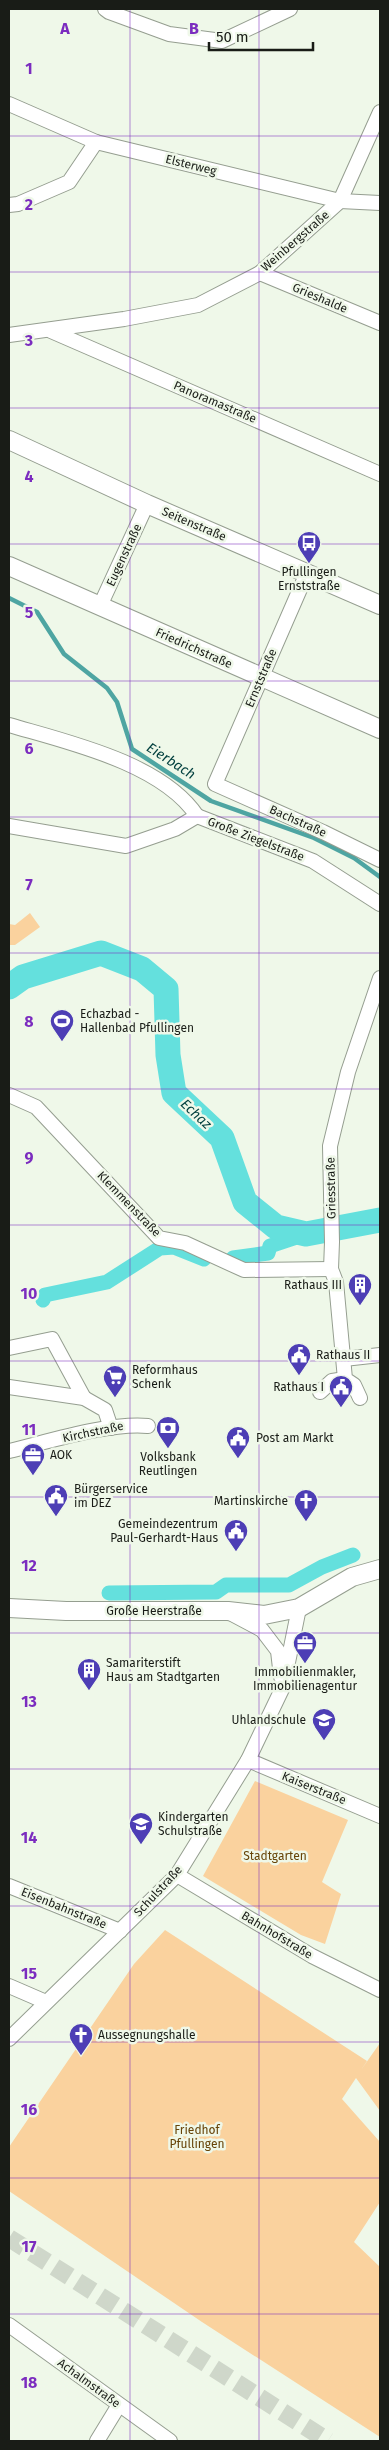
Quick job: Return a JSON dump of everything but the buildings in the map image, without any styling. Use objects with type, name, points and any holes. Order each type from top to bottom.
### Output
[{"type":"main road","name":"Seitenstraße","points":[[9,440],[147,504],[380,605]]},
{"type":"main road","name":"Friedrichstraße","points":[[9,566],[380,729]]},
{"type":"main road","name":"Große Heerstraße","points":[[9,1608],[66,1611],[228,1611],[264,1615],[299,1608],[352,1576],[380,1569]]},
{"type":"street","points":[[105,9],[108,12],[169,34],[222,41],[290,9]]},
{"type":"street","name":"Elsterweg","points":[[9,104],[96,142],[340,202],[380,203]]},
{"type":"street","name":"Weinbergstraße","points":[[9,335],[50,331],[198,305],[260,273],[340,202],[380,112]]},
{"type":"street","points":[[9,205],[18,204],[69,182],[96,142]]},
{"type":"street","name":"Grieshalde","points":[[260,273],[380,323]]},
{"type":"street","name":"Panoramastraße","points":[[50,331],[380,474]]},
{"type":"street","name":"Eugenstraße","points":[[100,606],[147,504]]},
{"type":"street","name":"Ernststraße","points":[[216,784],[307,573]]},
{"type":"street","points":[[9,725],[129,763],[187,801],[197,816]]},
{"type":"street","name":"Bachstraße","points":[[216,784],[380,860]]},
{"type":"street","name":"Große Ziegelstraße","points":[[9,826],[126,846],[176,829],[197,816],[312,861],[380,904]]},
{"type":"street","name":"Griesstraße","points":[[345,1379],[336,1282],[331,1269],[330,1146],[348,1072],[380,978]]},
{"type":"street","name":"Klemmenstraße","points":[[9,1095],[36,1106],[159,1238],[185,1243],[244,1270],[331,1269]]},
{"type":"street","points":[[9,1348],[52,1339],[84,1398]]},
{"type":"street","points":[[344,1359],[380,1356]]},
{"type":"street","points":[[320,1392],[332,1381],[345,1379],[354,1385],[360,1398]]},
{"type":"street","points":[[9,1387],[84,1398],[105,1410],[111,1428]]},
{"type":"street","name":"Kirchstraße","points":[[9,1451],[132,1424],[148,1426]]},
{"type":"street","name":"Schulstraße","points":[[9,2039],[177,1875],[248,1760],[283,1687],[299,1608]]},
{"type":"street","points":[[228,1611],[262,1630],[278,1651],[283,1687]]},
{"type":"street","name":"Kaiserstraße","points":[[248,1760],[380,1816]]},
{"type":"street","name":"Bahnhofstraße","points":[[177,1875],[312,1956],[380,1990]]},
{"type":"street","name":"Eisenbahnstraße","points":[[9,1886],[120,1931]]},
{"type":"street","points":[[9,1986],[46,2002]]},
{"type":"street","name":"Achalmstraße","points":[[9,2324],[170,2441]]},
{"type":"street","points":[[97,2441],[119,2405]]},
{"type":"green space","points":[[30,913],[40,927],[15,945],[9,945],[9,924],[15,925]]},
{"type":"green space","name":"Stadtgarten","points":[[255,1781],[348,1820],[322,1882],[341,1894],[325,1944],[301,1935],[203,1876]]},
{"type":"green space","name":"Friedhof Pfullingen","points":[[165,1930],[367,2061],[361,2070],[380,2043],[380,2111],[356,2078],[342,2099],[380,2142],[380,2202],[354,2242],[380,2267],[380,2437],[202,2322],[9,2191],[9,2147],[134,1964]]},
{"type":"waterway","name":"Eierbach","points":[[9,598],[37,612],[64,654],[107,688],[117,702],[132,749],[211,801],[314,838],[354,858],[380,877]]},
{"type":"waterway","name":"Echaz","points":[[9,987],[23,977],[101,953],[142,969],[166,989],[168,1055],[174,1093],[222,1138],[245,1202],[276,1227],[306,1234],[380,1220]]},
{"type":"waterway","points":[[233,1258],[268,1253],[270,1246],[306,1234]]},
{"type":"waterway","points":[[43,1300],[45,1295],[107,1282],[160,1248],[174,1247],[204,1259]]},
{"type":"waterway","points":[[109,1593],[216,1592],[226,1585],[289,1585],[322,1567],[353,1555]]},
{"type":"tunnel","points":[[9,2238],[328,2441]]},
{"type":"place","name":"Pfullingen Ernststraße","points":[[309,564]]},
{"type":"place","name":"Echazbad - Hallenbad Pfullingen","points":[[62,1042]]},
{"type":"place","name":"Rathaus III","points":[[360,1306]]},
{"type":"place","name":"Rathaus II","points":[[299,1376]]},
{"type":"place","name":"Reformhaus Schenk","points":[[115,1398]]},
{"type":"place","name":"Rathaus I","points":[[341,1408]]},
{"type":"place","name":"Volksbank Reutlingen","points":[[168,1449]]},
{"type":"place","name":"Post am Markt","points":[[238,1459]]},
{"type":"place","name":"AOK","points":[[33,1476]]},
{"type":"place","name":"Bürgerservice im DEZ","points":[[56,1517]]},
{"type":"place","name":"Martinskirche","points":[[306,1522]]},
{"type":"place","name":"Gemeindezentrum Paul-Gerhardt-Haus","points":[[236,1552]]},
{"type":"place","name":"Immobilienmakler, Immobilienagentur","points":[[305,1664]]},
{"type":"place","name":"Samariterstift Haus am Stadtgarten","points":[[89,1691]]},
{"type":"place","name":"Uhlandschule","points":[[324,1741]]},
{"type":"place","name":"Kindergarten Schulstraße","points":[[141,1845]]},
{"type":"place","name":"Aussegnungshalle","points":[[81,2056]]}]
